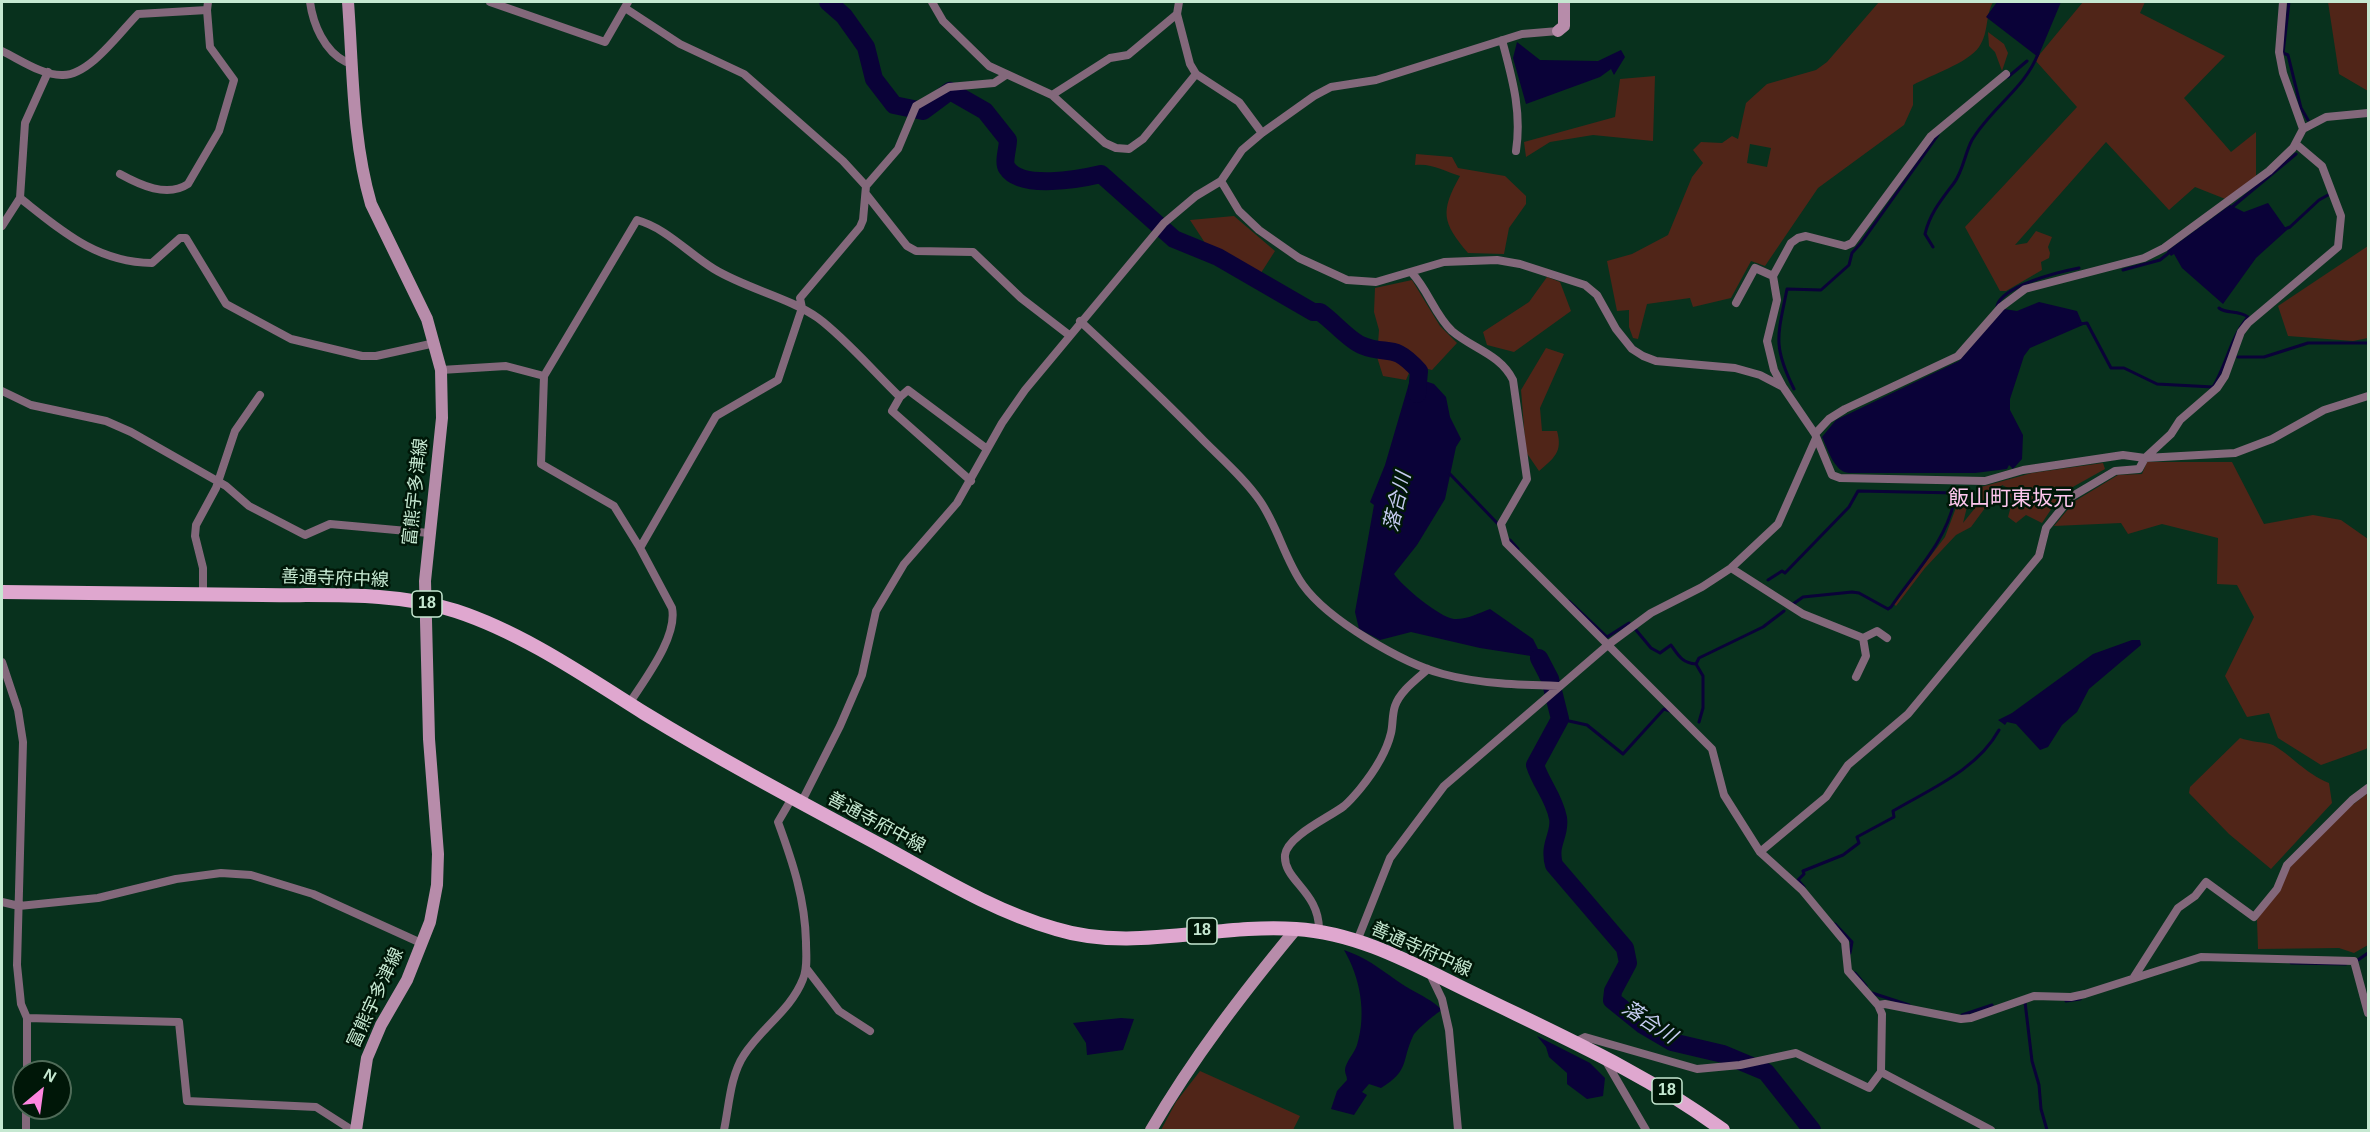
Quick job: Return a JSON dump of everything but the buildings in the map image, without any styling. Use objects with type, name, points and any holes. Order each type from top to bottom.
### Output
[{"type":"main road","name":"富熊宇多津線","points":[[348,2],[362,168],[371,204],[427,320],[435,343],[441,370],[442,418],[425,581],[429,739],[438,854],[437,885],[430,922],[407,980],[381,1025],[367,1058],[354,1131]]},
{"type":"main road","points":[[1558,31],[1564,26],[1564,2]]},
{"type":"main road","name":"善通寺府中線","points":[[2,592],[375,597],[450,609],[498,627],[706,751],[991,905],[1078,935],[1131,938],[1224,929],[1296,929],[1319,931],[1357,940],[1575,1042],[1608,1055],[1663,1089],[1723,1131]]},
{"type":"main road","points":[[1151,1131],[1185,1074],[1228,1013],[1296,929]]},
{"type":"street","points":[[310,2],[319,34],[340,59],[346,62],[353,59]]},
{"type":"street","points":[[490,2],[605,42],[627,5],[680,44],[744,74],[843,161],[907,246],[916,250],[973,252],[1021,298],[1069,335]]},
{"type":"street","points":[[932,2],[943,21],[989,66],[1052,95],[1105,142],[1116,148],[1129,149],[1143,139],[1196,74]]},
{"type":"street","points":[[1179,2],[1177,14],[1190,64],[1196,74],[1239,102],[1262,133]]},
{"type":"street","points":[[2283,2],[2279,52],[2283,73],[2303,129]]},
{"type":"street","points":[[2,51],[48,72],[64,76],[87,67],[138,14],[208,6],[210,47],[234,80],[219,132],[188,184],[180,189],[146,188],[120,174]]},
{"type":"street","points":[[1052,95],[1110,58],[1128,55],[1177,14]]},
{"type":"street","points":[[724,1131],[735,1076],[744,1055],[790,1001],[803,979],[806,968],[806,919],[801,889],[794,861],[778,822],[796,801],[862,675],[869,633],[876,611],[904,564],[957,503],[987,449],[1025,390],[1151,236],[1196,196],[1221,181],[1242,150],[1314,96],[1331,87],[1376,80],[1522,34],[1558,31]]},
{"type":"street","points":[[1502,40],[1518,105],[1520,128],[1516,151]]},
{"type":"street","points":[[2,226],[20,198],[25,123],[48,72]]},
{"type":"street","points":[[2006,74],[1931,136],[1858,238],[1845,246],[1806,236],[1798,238],[1791,243],[1773,276],[1777,300],[1767,341],[1774,370],[1816,436],[1832,475],[1840,478],[1985,481],[2023,470],[2123,455],[2145,458],[2235,453],[2288,432],[2324,410],[2368,396]]},
{"type":"street","points":[[640,548],[716,416],[778,380],[802,308],[801,298],[860,227],[866,190],[898,149],[914,109],[949,87],[994,83],[1006,75]]},
{"type":"street","points":[[1357,940],[1390,858],[1444,786],[1609,644],[1651,613],[1702,587],[1731,568],[1778,524],[1816,436],[1829,419],[1845,409],[1959,356],[2001,307],[2025,289],[2144,258],[2164,248],[2269,171],[2296,144],[2303,129],[2326,117],[2368,113]]},
{"type":"street","points":[[1760,852],[1826,797],[1848,765],[1908,714],[2039,556],[2046,528],[2064,503],[2115,471],[2139,469],[2145,458],[2171,434],[2180,420],[2217,388],[2225,376],[2241,332],[2248,323],[2338,247],[2341,216],[2322,166],[2296,144]]},
{"type":"street","points":[[1221,181],[1248,222],[1299,258],[1347,280],[1376,282],[1444,262],[1497,260],[1520,264],[1585,285],[1598,296],[1616,329],[1632,349],[1643,356],[1656,361],[1735,368],[1760,375],[1783,387]]},
{"type":"street","points":[[20,198],[73,240],[123,260],[152,263],[180,238],[186,238],[225,304],[291,339],[362,356],[376,356],[435,343]]},
{"type":"street","points":[[629,704],[658,658],[674,617],[665,592],[614,506],[541,464],[544,376],[637,220],[654,225],[698,259],[736,282],[802,308],[819,318],[900,397]]},
{"type":"street","points":[[1736,303],[1755,268],[1773,276]]},
{"type":"street","points":[[1412,273],[1422,284],[1451,330],[1507,367],[1513,380],[1527,479],[1501,524],[1506,543],[1712,749],[1724,795],[1760,852],[1802,890],[1845,942],[1848,971],[1878,1005],[1882,1014],[1881,1072],[1869,1088],[1796,1053],[1745,1063],[1696,1069],[1585,1037],[1575,1042]]},
{"type":"street","points":[[1080,321],[1149,385],[1260,501],[1303,584],[1320,605],[1345,626],[1428,669],[1470,678],[1555,689]]},
{"type":"street","points":[[441,370],[507,366],[544,376]]},
{"type":"street","points":[[971,481],[892,411],[900,397],[908,390],[987,449]]},
{"type":"street","points":[[2,391],[42,408],[106,420],[226,486],[249,506],[305,535],[330,524],[429,533]]},
{"type":"street","points":[[203,595],[203,568],[195,536],[196,525],[217,483],[235,431],[260,395]]},
{"type":"street","points":[[1731,568],[1803,614],[1863,638],[1877,631],[1887,638]]},
{"type":"street","points":[[1856,677],[1866,656],[1863,638]]},
{"type":"street","points":[[2,662],[18,710],[23,742],[17,964],[21,1004],[27,1018],[27,1060]]},
{"type":"street","points":[[1319,931],[1316,908],[1305,890],[1290,875],[1286,851],[1295,838],[1342,807],[1368,779],[1387,747],[1394,706],[1399,697],[1428,669]]},
{"type":"street","points":[[2134,977],[2178,908],[2195,896],[2206,882],[2254,917],[2277,889],[2287,864],[2352,800],[2368,788]]},
{"type":"street","points":[[2,902],[19,906],[98,898],[199,876],[221,873],[251,875],[322,898],[421,943]]},
{"type":"street","points":[[1878,1005],[1885,1004],[1961,1019],[2034,996],[2071,997],[2085,994],[2201,957],[2354,961],[2368,1013]]},
{"type":"street","points":[[806,968],[839,1011],[870,1031]]},
{"type":"street","points":[[1429,972],[1442,999],[1449,1030],[1458,1131]]},
{"type":"street","points":[[27,1018],[180,1022],[187,1101],[316,1107],[354,1131]]},
{"type":"street","points":[[1608,1055],[1646,1131]]},
{"type":"street","points":[[1881,1072],[1991,1131]]},
{"type":"shaded area","points":[[1879,2],[1993,2],[1982,42],[1974,53],[1913,85],[1913,105],[1904,125],[1818,188],[1765,266],[1751,261],[1731,298],[1693,307],[1690,298],[1647,304],[1638,339],[1633,338],[1629,327],[1629,310],[1617,311],[1607,261],[1632,254],[1668,235],[1692,177],[1703,163],[1693,150],[1701,142],[1722,143],[1732,136],[1738,139],[1746,103],[1767,84],[1816,70],[1827,62]],"holes":[[[1750,144],[1771,148],[1767,167],[1747,163]]]},
{"type":"shaded area","points":[[2083,2],[2145,2],[2140,13],[2225,56],[2184,98],[2231,152],[2256,132],[2256,182],[2233,202],[2195,187],[2169,210],[2106,142],[2015,245],[2027,243],[2036,231],[2052,237],[2048,247],[2049,258],[2041,262],[2042,270],[2006,291],[2000,291],[1965,227],[2077,107],[2035,60]]},
{"type":"shaded area","points":[[2328,2],[2368,2],[2368,91],[2339,74]]},
{"type":"shaded area","points":[[1988,32],[2004,44],[2008,53],[2002,71],[1995,52],[1989,46]]},
{"type":"shaded area","points":[[1655,76],[1653,141],[1593,135],[1550,142],[1526,157],[1524,142],[1615,117],[1620,79]]},
{"type":"shaded area","points":[[1416,154],[1452,157],[1458,168],[1505,176],[1526,196],[1526,204],[1509,228],[1504,254],[1468,253],[1453,233],[1447,216],[1449,199],[1460,176],[1432,166],[1415,165]]},
{"type":"shaded area","points":[[1234,216],[1275,251],[1259,276],[1207,246],[1190,220]]},
{"type":"shaded area","points":[[2368,246],[2368,338],[2353,341],[2288,336],[2278,306]]},
{"type":"shaded area","points":[[1547,277],[1560,282],[1571,311],[1514,352],[1487,345],[1483,332],[1529,302]]},
{"type":"shaded area","points":[[1412,280],[1440,326],[1457,343],[1432,370],[1424,368],[1409,373],[1406,380],[1383,376],[1377,357],[1379,330],[1374,312],[1375,288]]},
{"type":"shaded area","points":[[1546,348],[1564,354],[1540,408],[1542,431],[1557,431],[1559,444],[1556,454],[1539,471],[1526,452],[1521,390]]},
{"type":"shaded area","points":[[2147,462],[2232,462],[2264,524],[2313,515],[2341,520],[2368,539],[2368,747],[2366,749],[2321,765],[2278,738],[2269,713],[2247,717],[2225,676],[2254,617],[2237,585],[2217,584],[2218,538],[2162,524],[2128,534],[2121,523],[2054,526],[2075,501],[2118,475],[2142,474]]},
{"type":"shaded area","points":[[2103,463],[2105,469],[2062,493],[2042,523],[2026,515],[2016,523],[2008,517],[2012,502],[2008,488],[2002,485],[1971,527],[1956,535],[1925,568],[1896,606],[1894,604],[1945,537],[1957,505],[1967,494],[1969,499],[1963,523],[1979,503],[1978,491],[1981,487],[2032,473]]},
{"type":"shaded area","points":[[2240,738],[2273,745],[2312,774],[2329,783],[2332,803],[2271,869],[2229,834],[2189,793],[2190,787]]},
{"type":"shaded area","points":[[2368,793],[2368,945],[2354,953],[2339,948],[2258,949],[2257,920],[2291,866],[2347,809]]},
{"type":"shaded area","points":[[1200,1071],[1300,1116],[1293,1130],[1161,1130],[1176,1102]]},
{"type":"water","points":[[1997,2],[2061,2],[2038,57],[1986,17]]},
{"type":"water","points":[[1517,42],[1540,60],[1598,61],[1621,50],[1625,57],[1614,75],[1611,69],[1600,77],[1526,104],[1513,58]]},
{"type":"water","points":[[2268,203],[2287,230],[2256,258],[2223,304],[2182,268],[2174,254],[2171,256],[2167,251],[2230,205],[2244,212]]},
{"type":"water","points":[[2039,302],[2077,311],[2083,325],[2030,348],[2024,356],[2010,399],[2010,410],[2023,435],[2022,459],[2013,469],[2009,465],[2007,469],[1975,473],[1849,473],[1839,469],[1822,437],[1836,420],[1959,361],[2004,309],[2017,311]]},
{"type":"water","points":[[1422,371],[1425,381],[1434,384],[1446,397],[1450,417],[1461,439],[1456,447],[1445,499],[1417,545],[1394,574],[1421,600],[1447,617],[1463,618],[1490,609],[1533,639],[1553,679],[1540,680],[1536,660],[1531,656],[1480,648],[1411,632],[1380,640],[1359,629],[1355,612],[1374,505],[1370,502],[1385,465],[1412,373]]},
{"type":"water","points":[[2132,640],[2140,640],[2141,645],[2089,689],[2077,712],[2062,725],[2048,747],[2040,750],[2016,724],[2007,722],[2005,725],[1998,720],[2012,713],[2093,654]]},
{"type":"water","points":[[1344,950],[1371,963],[1442,1010],[1415,1033],[1397,1076],[1381,1088],[1369,1084],[1362,1092],[1367,1095],[1354,1115],[1331,1109],[1337,1091],[1347,1080],[1345,1067],[1357,1045],[1360,1033],[1362,1008],[1358,983]]},
{"type":"water","points":[[1121,1018],[1134,1019],[1123,1050],[1087,1055],[1086,1043],[1073,1023]]},
{"type":"water","points":[[1537,1036],[1590,1063],[1605,1078],[1603,1096],[1587,1099],[1567,1084],[1567,1073],[1549,1057],[1546,1047]]},
{"type":"waterway","name":"落合川","points":[[828,2],[844,16],[866,47],[874,79],[894,105],[923,111],[950,91],[985,111],[1008,140],[1006,165],[1014,175],[1037,181],[1051,181],[1101,174],[1174,239],[1218,257],[1313,312],[1320,312],[1361,345],[1402,356],[1419,371],[1417,394]]},
{"type":"waterway","points":[[2289,2],[2283,53],[2288,55],[2301,108],[2308,120]]},
{"type":"waterway","points":[[1933,247],[1925,234],[1927,226],[1957,178],[1972,140],[1988,118],[2025,77],[2038,54]]},
{"type":"waterway","points":[[2008,77],[2027,61]]},
{"type":"waterway","points":[[1794,389],[1782,361],[1779,340],[1787,289],[1821,290],[1849,265],[1852,253],[1938,135]]},
{"type":"waterway","points":[[2231,208],[2296,154]]},
{"type":"waterway","points":[[2285,229],[2328,195]]},
{"type":"waterway","points":[[2123,270],[2160,260],[2170,252]]},
{"type":"waterway","points":[[1997,306],[2009,292],[2020,286],[2079,268]]},
{"type":"waterway","points":[[2080,324],[2087,323],[2111,368],[2124,368],[2157,384],[2213,387],[2233,342],[2248,317],[2219,308]]},
{"type":"waterway","points":[[2238,357],[2264,357],[2308,343],[2368,343]]},
{"type":"waterway","points":[[1450,474],[1497,523]]},
{"type":"waterway","points":[[1768,580],[1782,571],[1785,573],[1849,507],[1858,491],[1958,493]]},
{"type":"waterway","points":[[1793,604],[1803,597],[1852,592],[1859,593],[1888,609],[1928,557],[1944,531],[1954,502],[1964,494]]},
{"type":"waterway","points":[[1510,540],[1518,549]]},
{"type":"waterway","points":[[1569,601],[1607,637],[1629,623]]},
{"type":"waterway","points":[[1699,722],[1703,708],[1703,676],[1696,664],[1699,658],[1763,627],[1784,611]]},
{"type":"waterway","points":[[1636,630],[1651,648],[1660,653],[1671,645],[1684,660],[1696,664]]},
{"type":"waterway","name":"落合川","points":[[1539,658],[1550,679],[1560,719],[1535,765],[1554,804],[1558,818],[1558,829],[1553,845],[1554,865],[1625,948],[1628,963],[1613,991],[1612,1000],[1643,1025],[1672,1042],[1723,1054],[1766,1072],[1812,1130]]},
{"type":"waterway","points":[[1560,719],[1587,725],[1623,754],[1664,709],[1670,711]]},
{"type":"waterway","points":[[1804,887],[1798,880],[1804,874],[1803,871],[1843,855],[1859,843],[1857,837],[1894,817],[1893,811],[1966,767],[1990,744],[1999,730]]},
{"type":"waterway","points":[[1835,924],[1852,942],[1850,953]]},
{"type":"waterway","points":[[2358,960],[2368,953]]},
{"type":"waterway","points":[[2291,963],[2346,964]]},
{"type":"waterway","points":[[1855,973],[1866,986]]},
{"type":"waterway","points":[[1872,993],[1909,1005]]},
{"type":"waterway","points":[[2066,1001],[2080,999]]},
{"type":"waterway","points":[[2025,1002],[2032,1061],[2047,1130]]},
{"type":"waterway","points":[[1962,1015],[1992,1005]]},
{"type":"district","name":"飯山町東坂元","points":[[2011,499]]}]
